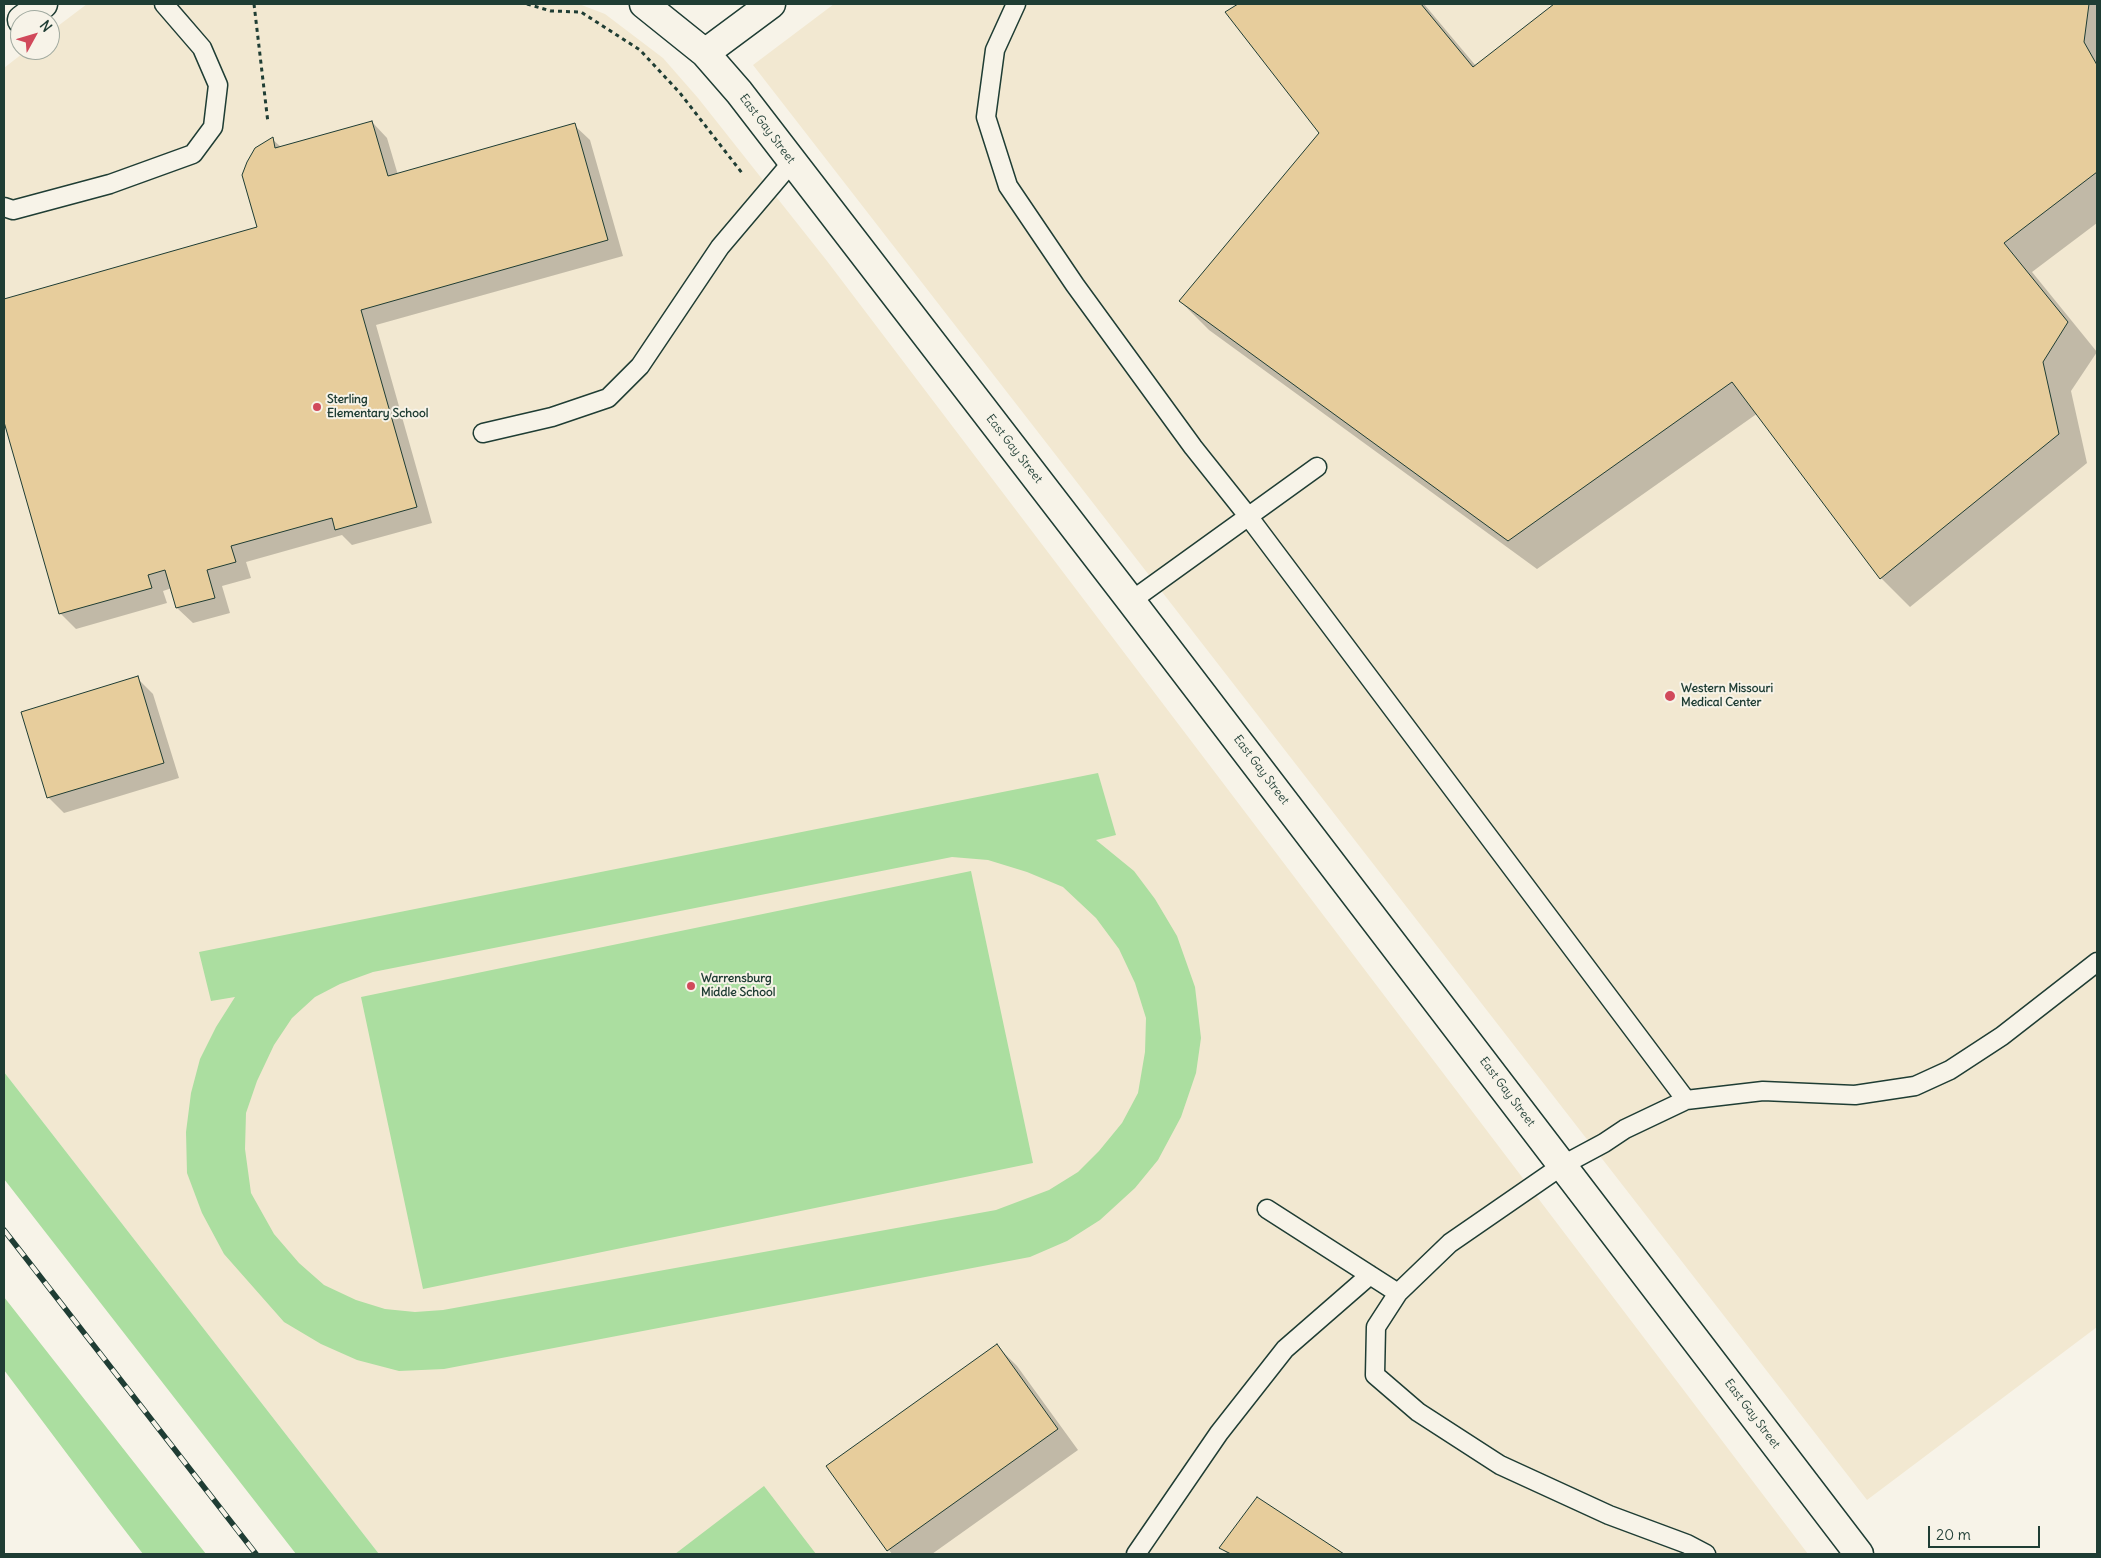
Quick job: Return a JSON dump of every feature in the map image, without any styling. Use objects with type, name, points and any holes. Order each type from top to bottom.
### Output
[{"type":"main road","name":"East Gay Street","points":[[644,4],[705,53],[739,92],[1131,601],[1859,1554]]},
{"type":"main road","points":[[705,53],[771,4]]},
{"type":"lane","points":[[4,207],[13,210],[110,184],[193,154],[213,127],[218,85],[202,48],[164,4]]},
{"type":"lane","points":[[1016,4],[995,50],[986,116],[1008,186],[1075,284],[1193,447],[1248,516],[1686,1100]]},
{"type":"lane","points":[[483,433],[552,417],[608,398],[640,366],[720,247],[792,162]]},
{"type":"lane","points":[[1131,601],[1317,467]]},
{"type":"lane","points":[[1706,1554],[1687,1544],[1608,1515],[1500,1465],[1418,1412],[1375,1375],[1376,1328],[1398,1293],[1450,1243],[1563,1165],[1604,1143],[1625,1129],[1686,1100],[1763,1091],[1855,1094],[1914,1086],[1950,1070],[2002,1036],[2097,962]]},
{"type":"lane","points":[[1267,1209],[1398,1293]]},
{"type":"lane","points":[[1136,1554],[1219,1433],[1285,1349],[1370,1275]]},
{"type":"path","points":[[254,4],[268,123]]},
{"type":"path","points":[[527,4],[551,11],[581,12],[640,50],[680,93],[742,173]]},
{"type":"shaded area","name":"Warrensburg Middle School","points":[[87,4],[579,4],[605,14],[663,58],[698,98],[827,261],[1808,1554],[379,1554],[4,1072],[4,68],[14,60],[60,60],[60,24]]},
{"type":"shaded area","name":"Western Missouri Medical Center","points":[[834,4],[2097,4],[2097,1327],[1867,1500],[753,65]]},
{"type":"green space","points":[[1098,773],[1116,835],[1096,840],[1134,871],[1155,899],[1177,936],[1195,987],[1201,1038],[1196,1073],[1181,1117],[1158,1160],[1135,1188],[1100,1220],[1067,1241],[1030,1257],[444,1369],[399,1371],[357,1360],[321,1344],[284,1322],[224,1254],[202,1213],[187,1173],[186,1132],[191,1093],[200,1059],[216,1027],[235,997],[211,1001],[199,952]],"holes":[[[952,857],[988,860],[1027,872],[1063,887],[1096,918],[1119,949],[1135,983],[1146,1018],[1145,1052],[1138,1093],[1122,1123],[1099,1151],[1078,1172],[1049,1190],[996,1210],[443,1310],[415,1312],[385,1309],[356,1300],[324,1285],[299,1263],[274,1234],[251,1193],[245,1149],[246,1113],[257,1081],[274,1045],[292,1018],[315,997],[340,984],[373,972]]]},
{"type":"green space","points":[[971,871],[1033,1163],[423,1289],[361,997]]},
{"type":"green space","points":[[4,1072],[379,1554],[296,1554],[4,1179]]},
{"type":"green space","points":[[4,1297],[206,1554],[143,1554],[4,1370]]},
{"type":"green space","points":[[764,1486],[816,1554],[675,1554]]},
{"type":"building","points":[[1238,4],[1421,4],[1473,67],[1554,4],[2089,4],[2084,42],[2097,65],[2097,172],[2004,243],[2068,322],[2043,362],[2059,434],[1880,579],[1732,382],[1508,541],[1179,301],[1319,133],[1225,12]]},
{"type":"building","points":[[372,121],[388,176],[575,123],[608,240],[361,310],[417,507],[335,530],[332,518],[231,546],[236,562],[207,570],[215,598],[176,608],[165,570],[148,575],[152,588],[59,614],[4,422],[4,299],[257,227],[242,175],[255,148],[273,137],[275,148]]},
{"type":"building","points":[[138,676],[164,763],[47,798],[21,712]]},
{"type":"building","points":[[997,1344],[1058,1429],[887,1551],[826,1466]]},
{"type":"building","points":[[1257,1497],[1344,1554],[1231,1554],[1219,1548]]},
{"type":"railway","points":[[4,1230],[256,1554]]},
{"type":"place","name":"Sterling Elementary School","points":[[317,407]]},
{"type":"place","name":"Western Missouri Medical Center","points":[[1670,696]]},
{"type":"place","name":"Warrensburg Middle School","points":[[691,986]]}]
